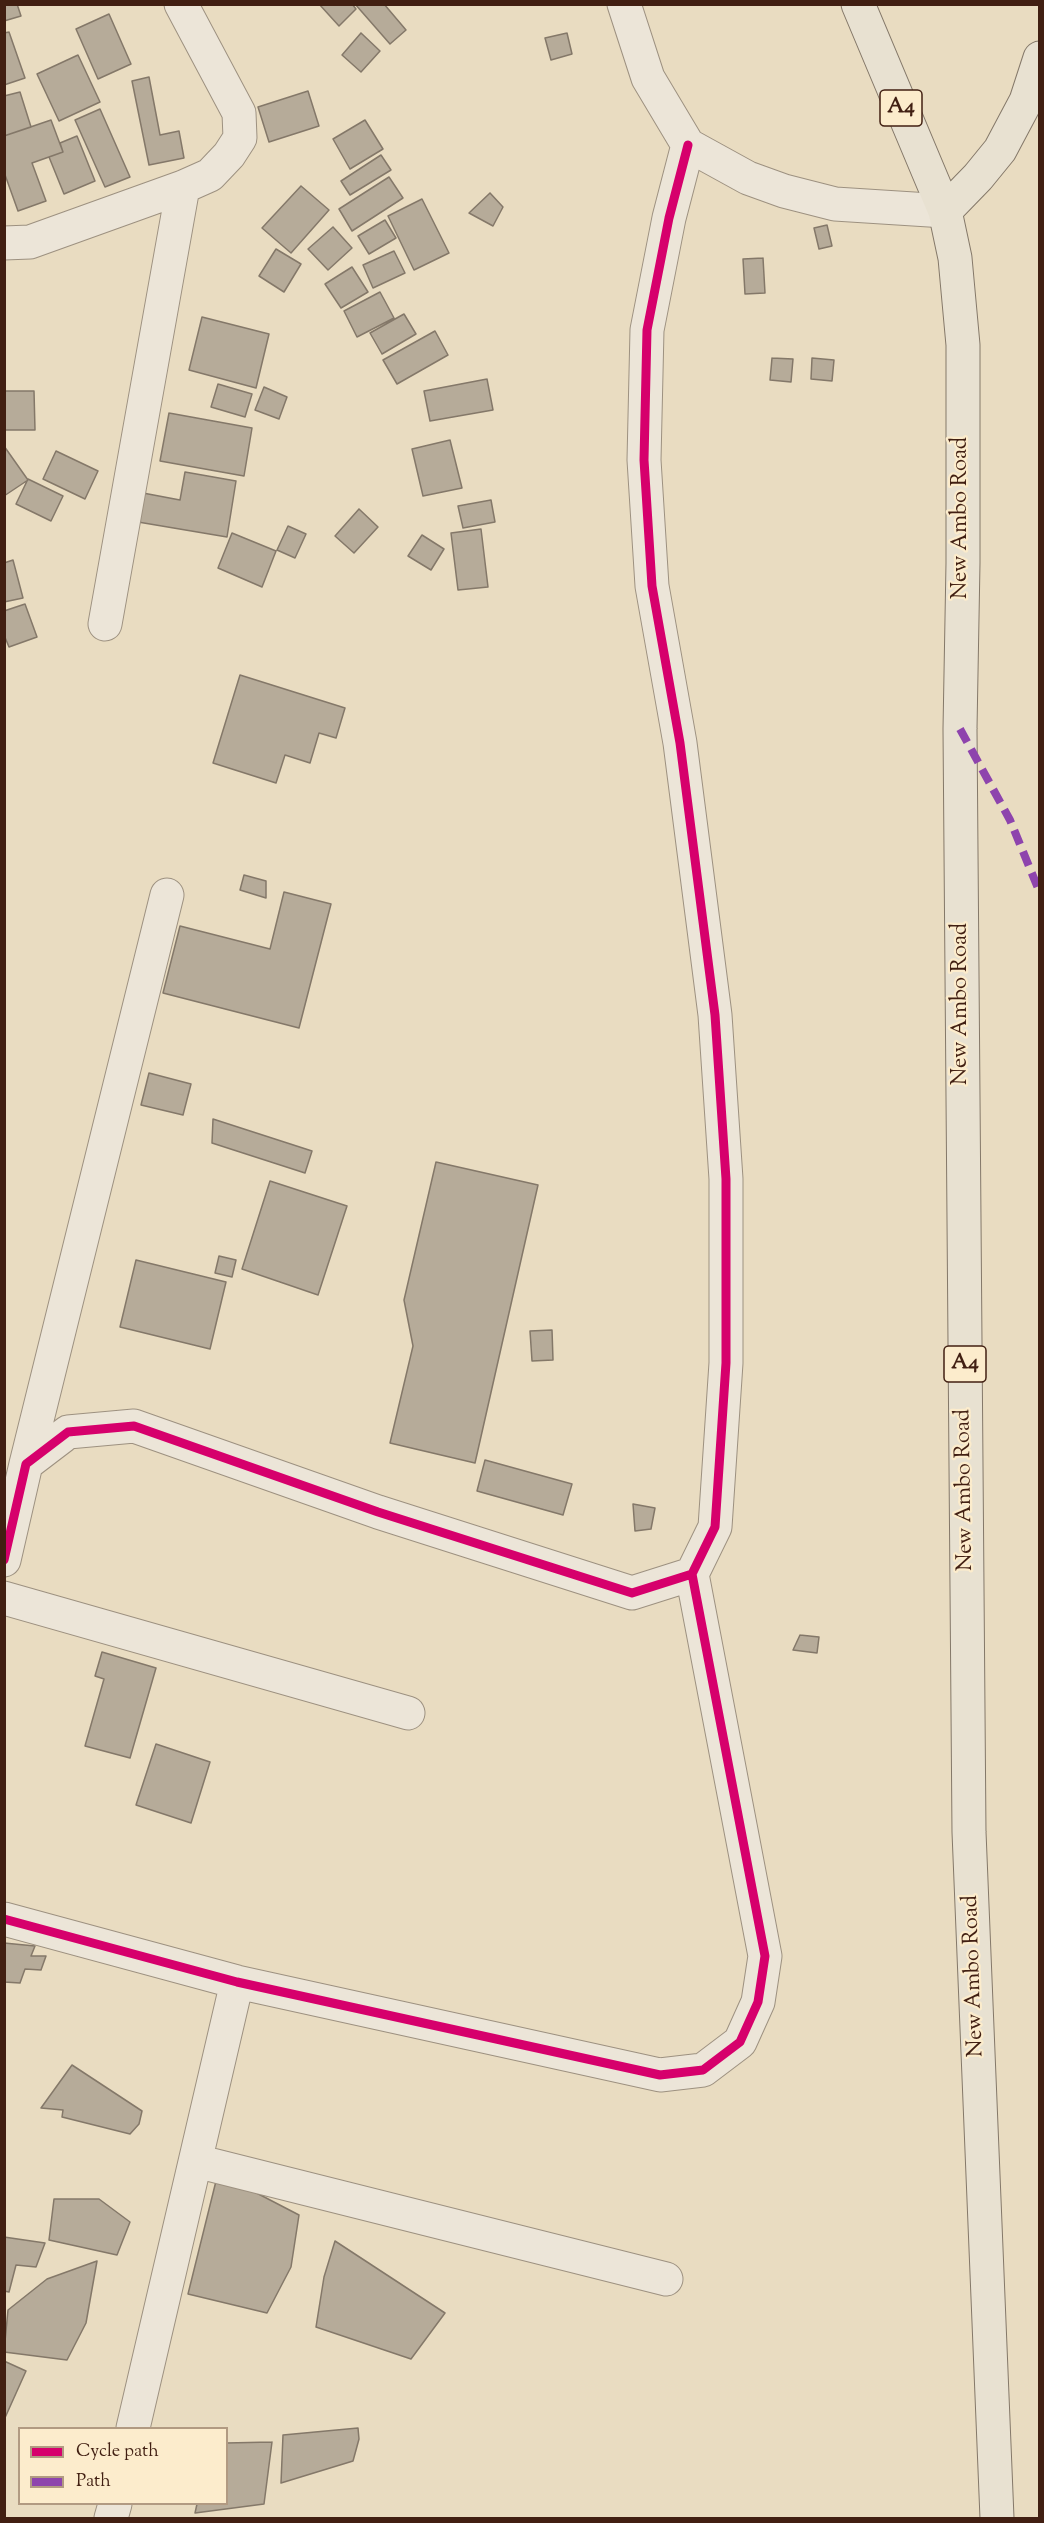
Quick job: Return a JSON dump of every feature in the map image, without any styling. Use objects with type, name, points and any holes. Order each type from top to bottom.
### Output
[{"type":"highway","name":"New Ambo Road","points":[[858,4],[945,211],[955,258],[963,345],[960,729],[969,1832],[997,2518]]},
{"type":"highway","points":[[945,211],[1000,150],[1026,101],[1040,58]]},
{"type":"street","points":[[4,243],[30,242],[183,187],[210,175],[229,155],[240,138],[239,113],[181,4]]},
{"type":"street","points":[[624,4],[648,78],[688,145],[748,178],[784,191],[835,204],[945,211]]},
{"type":"street","points":[[4,1919],[237,1982],[660,2075],[703,2070],[740,2042],[758,2002],[765,1956],[692,1574],[714,1527],[726,1364],[726,1179],[715,1015],[680,743],[652,586],[644,460],[647,330],[669,219],[688,145]]},
{"type":"street","points":[[105,624],[183,187]]},
{"type":"street","points":[[4,1560],[11,1502],[26,1464],[167,895]]},
{"type":"street","points":[[26,1464],[68,1432],[134,1426],[378,1512],[632,1593],[692,1574]]},
{"type":"street","points":[[4,1598],[408,1713]]},
{"type":"street","points":[[133,2427],[237,1982]]},
{"type":"street","points":[[196,2161],[666,2279]]},
{"type":"building","points":[[4,4],[17,4],[21,16],[4,21]]},
{"type":"building","points":[[319,4],[352,4],[356,9],[339,26]]},
{"type":"building","points":[[355,4],[384,4],[406,30],[390,44]]},
{"type":"building","points":[[109,14],[131,64],[98,79],[76,29]]},
{"type":"building","points":[[9,32],[25,78],[4,85],[4,33]]},
{"type":"building","points":[[361,33],[380,51],[361,72],[342,55]]},
{"type":"building","points":[[567,33],[572,54],[551,60],[545,38]]},
{"type":"building","points":[[78,55],[100,102],[59,121],[37,74]]},
{"type":"building","points":[[149,77],[160,135],[179,131],[184,158],[149,165],[132,81]]},
{"type":"building","points":[[308,91],[319,126],[269,142],[258,107]]},
{"type":"building","points":[[20,92],[31,127],[4,136],[4,96]]},
{"type":"building","points":[[100,109],[130,177],[105,187],[75,120]]},
{"type":"building","points":[[51,120],[63,152],[32,163],[46,201],[18,211],[4,172],[4,136]]},
{"type":"building","points":[[365,120],[383,149],[350,169],[333,139]]},
{"type":"building","points":[[77,136],[95,181],[64,194],[49,157],[63,152],[60,143]]},
{"type":"building","points":[[381,155],[391,170],[350,195],[341,181]]},
{"type":"building","points":[[389,177],[403,198],[352,231],[339,209]]},
{"type":"building","points":[[301,186],[329,210],[291,253],[262,228]]},
{"type":"building","points":[[490,193],[503,207],[493,226],[469,213]]},
{"type":"building","points":[[422,199],[449,253],[414,270],[388,216]]},
{"type":"building","points":[[385,220],[396,238],[369,254],[358,236]]},
{"type":"building","points":[[827,225],[832,246],[819,249],[814,228]]},
{"type":"building","points":[[333,227],[352,248],[328,270],[308,249]]},
{"type":"building","points":[[276,249],[301,264],[284,292],[259,276]]},
{"type":"building","points":[[394,251],[405,273],[373,288],[363,265]]},
{"type":"building","points":[[763,258],[765,293],[745,294],[743,259]]},
{"type":"building","points":[[352,267],[368,292],[341,308],[325,284]]},
{"type":"building","points":[[380,292],[394,318],[357,337],[344,311]]},
{"type":"building","points":[[404,314],[416,334],[382,354],[370,333]]},
{"type":"building","points":[[202,317],[269,334],[256,388],[189,370]]},
{"type":"building","points":[[435,331],[448,355],[397,384],[383,360]]},
{"type":"building","points":[[772,358],[793,359],[791,382],[770,380]]},
{"type":"building","points":[[812,358],[834,360],[832,381],[811,379]]},
{"type":"building","points":[[487,379],[493,410],[430,421],[424,391]]},
{"type":"building","points":[[218,384],[252,394],[245,417],[211,407]]},
{"type":"building","points":[[264,387],[287,397],[279,419],[255,410]]},
{"type":"building","points":[[4,391],[34,391],[35,430],[4,430]]},
{"type":"building","points":[[169,413],[252,428],[244,476],[160,461]]},
{"type":"building","points":[[450,440],[462,488],[423,496],[412,449]]},
{"type":"building","points":[[4,446],[28,480],[4,496]]},
{"type":"building","points":[[56,451],[98,471],[85,499],[43,479]]},
{"type":"building","points":[[185,472],[236,481],[227,537],[138,522],[143,493],[180,500]]},
{"type":"building","points":[[28,479],[63,496],[51,521],[16,504]]},
{"type":"building","points":[[491,500],[495,522],[463,528],[458,506]]},
{"type":"building","points":[[359,509],[378,527],[354,553],[335,536]]},
{"type":"building","points":[[288,526],[306,534],[295,558],[277,550]]},
{"type":"building","points":[[481,529],[488,587],[458,590],[451,533]]},
{"type":"building","points":[[232,533],[276,551],[262,587],[218,568]]},
{"type":"building","points":[[422,535],[444,549],[431,570],[408,556]]},
{"type":"building","points":[[13,560],[23,598],[4,602],[4,563]]},
{"type":"building","points":[[25,604],[37,637],[9,647],[4,635],[4,611]]},
{"type":"building","points":[[240,675],[345,708],[336,738],[319,733],[310,763],[285,755],[276,783],[213,763]]},
{"type":"building","points":[[244,875],[266,881],[266,898],[240,890]]},
{"type":"building","points":[[284,892],[331,904],[299,1028],[163,993],[180,926],[270,949]]},
{"type":"building","points":[[149,1073],[191,1084],[183,1115],[141,1105]]},
{"type":"building","points":[[213,1119],[312,1151],[305,1173],[212,1143]]},
{"type":"building","points":[[436,1162],[538,1185],[475,1463],[390,1443],[413,1346],[404,1300]]},
{"type":"building","points":[[270,1181],[347,1206],[318,1295],[242,1269]]},
{"type":"building","points":[[219,1256],[236,1260],[232,1277],[215,1273]]},
{"type":"building","points":[[136,1260],[226,1282],[210,1349],[120,1327]]},
{"type":"building","points":[[552,1330],[553,1360],[532,1361],[530,1331]]},
{"type":"building","points":[[485,1460],[572,1484],[563,1515],[477,1491]]},
{"type":"building","points":[[633,1504],[655,1508],[651,1529],[635,1531]]},
{"type":"building","points":[[800,1635],[819,1637],[817,1653],[793,1650]]},
{"type":"building","points":[[102,1652],[156,1668],[130,1758],[85,1746],[104,1679],[95,1676]]},
{"type":"building","points":[[156,1744],[210,1762],[191,1823],[136,1805]]},
{"type":"building","points":[[4,1943],[35,1946],[31,1956],[46,1956],[41,1970],[25,1969],[20,1983],[4,1982]]},
{"type":"building","points":[[72,2065],[142,2111],[139,2124],[130,2134],[62,2117],[63,2110],[41,2108]]},
{"type":"building","points":[[218,2173],[299,2215],[291,2267],[267,2313],[188,2294]]},
{"type":"building","points":[[54,2199],[99,2199],[130,2222],[117,2255],[49,2240]]},
{"type":"building","points":[[4,2237],[45,2243],[36,2267],[16,2265],[9,2292],[4,2291]]},
{"type":"building","points":[[335,2241],[445,2313],[411,2359],[316,2327],[324,2277]]},
{"type":"building","points":[[97,2261],[86,2323],[67,2360],[4,2352],[8,2310],[47,2279]]},
{"type":"building","points":[[4,2361],[26,2371],[4,2420]]},
{"type":"building","points":[[358,2428],[359,2439],[353,2461],[281,2483],[283,2435]]},
{"type":"building","points":[[272,2442],[264,2504],[195,2513],[197,2505],[228,2505],[228,2443]]},
{"type":"marked path","points":[[960,729],[1010,820],[1040,893]]},
{"type":"cycle path","points":[[4,1560],[26,1464],[68,1432],[134,1426],[378,1512],[632,1593],[692,1574],[715,1527],[726,1363],[726,1179],[715,1015],[680,743],[652,586],[644,460],[647,330],[669,218],[688,145]]},
{"type":"cycle path","points":[[4,1919],[237,1982],[660,2075],[703,2070],[740,2042],[758,2002],[765,1956],[692,1574]]}]
